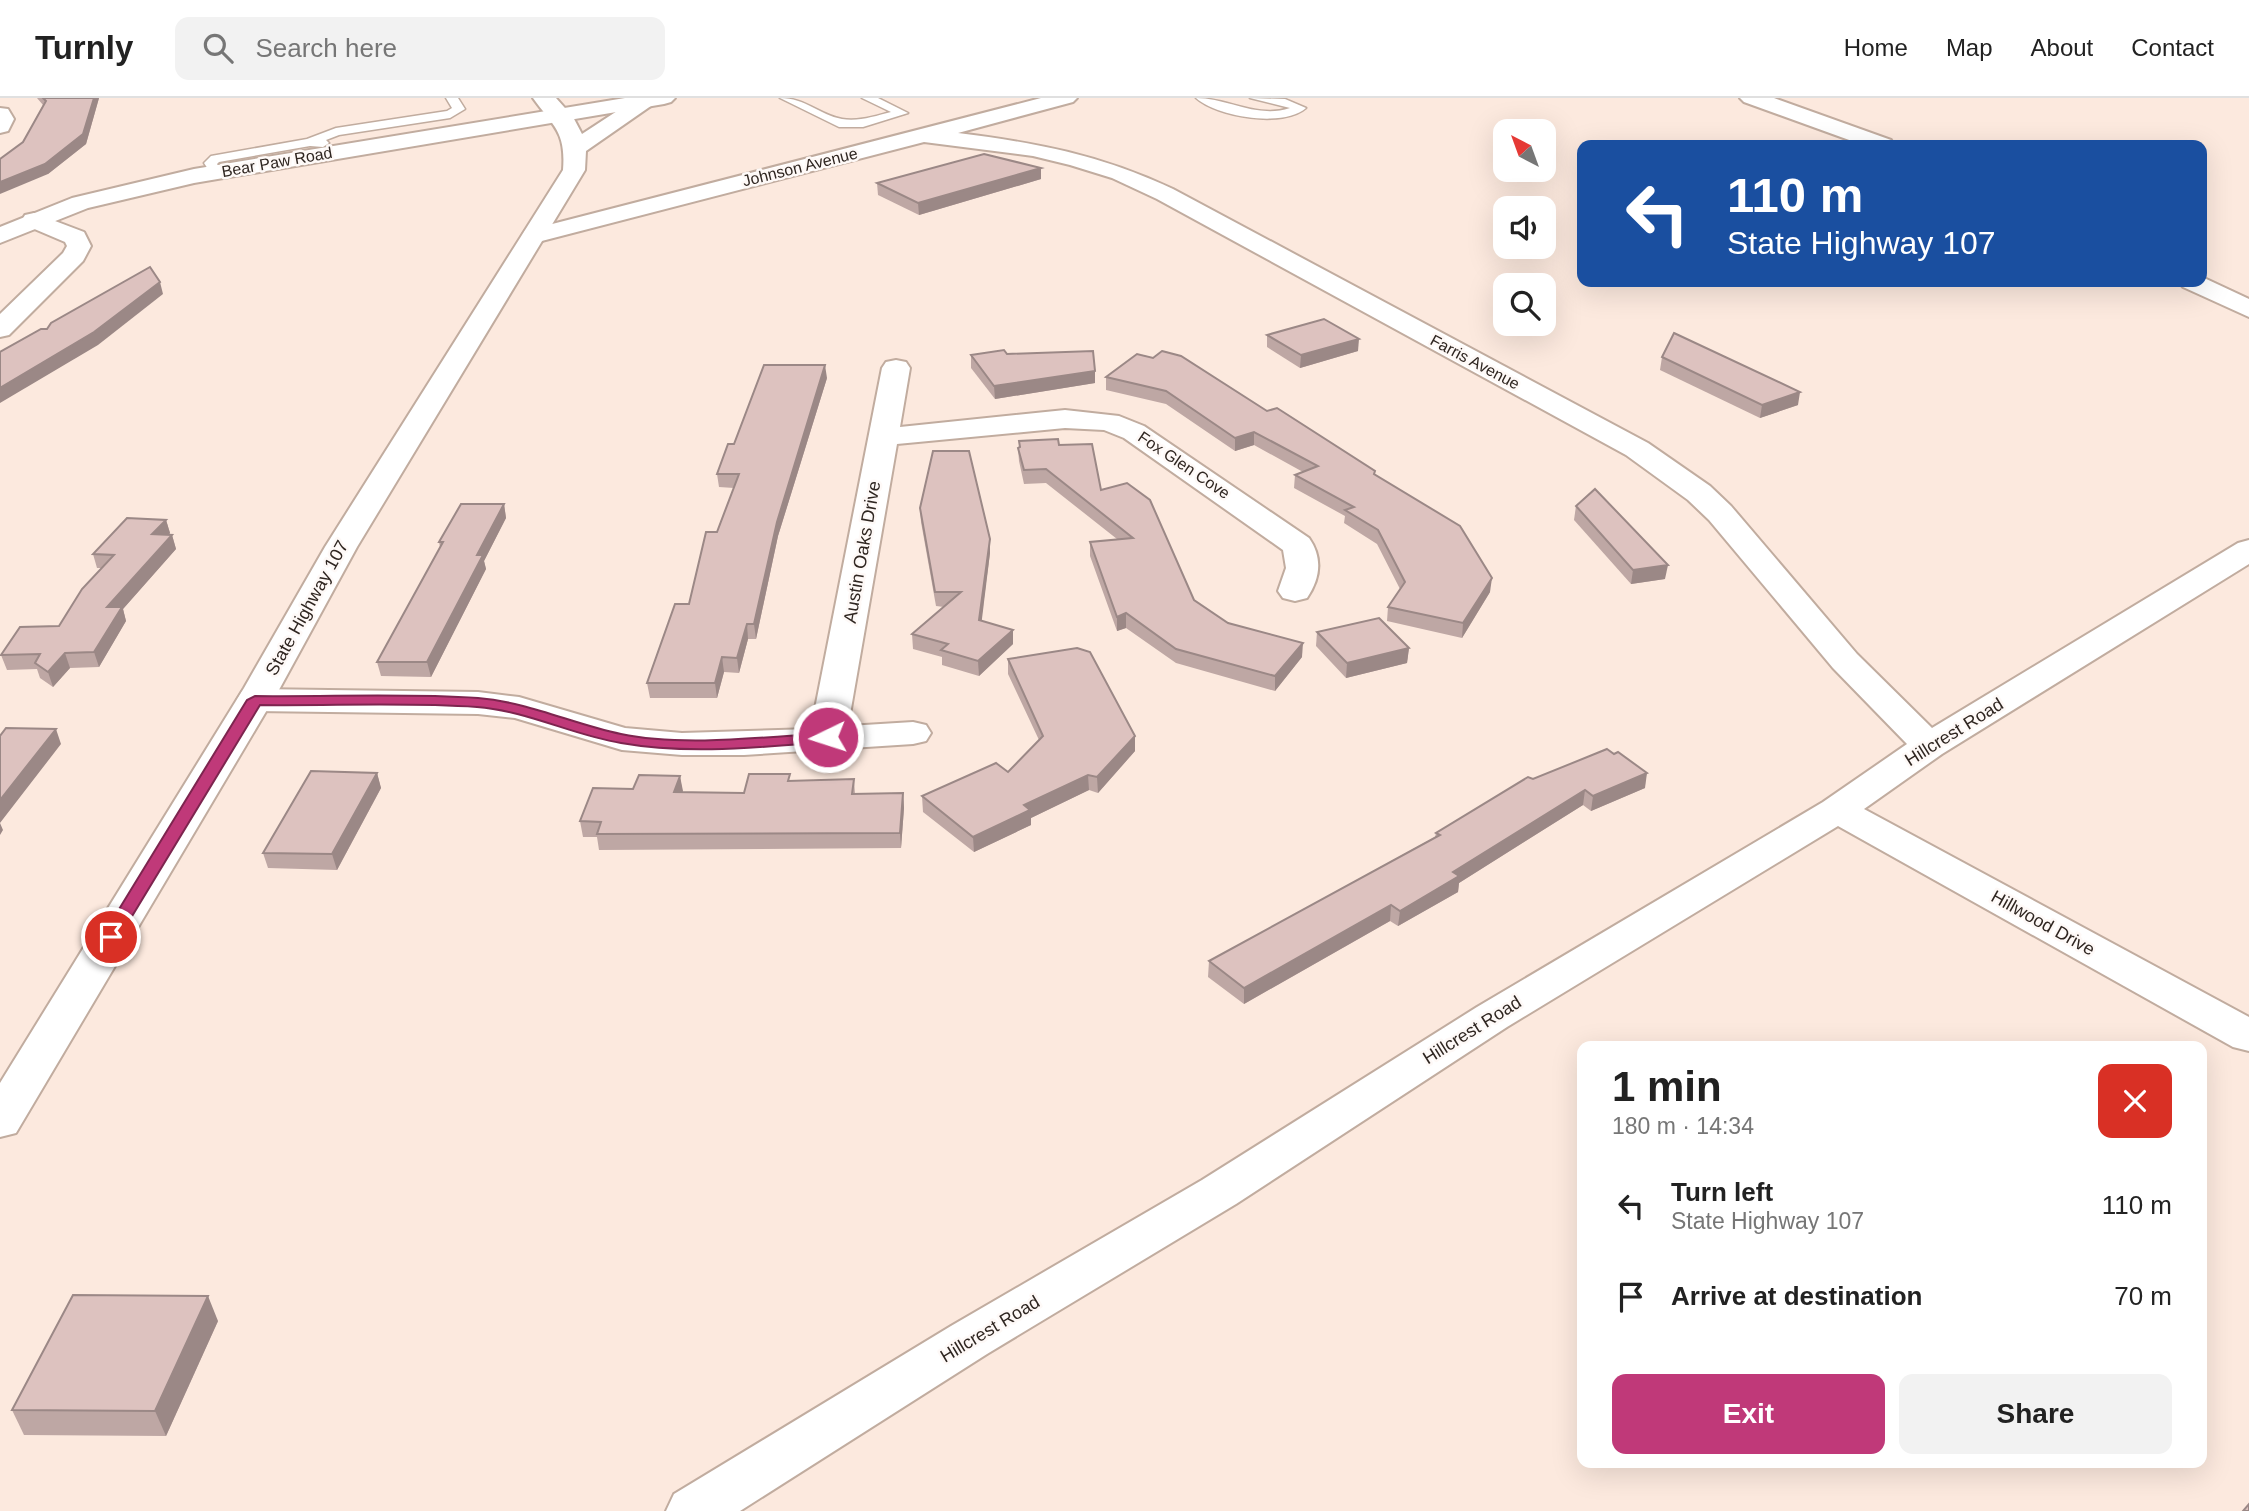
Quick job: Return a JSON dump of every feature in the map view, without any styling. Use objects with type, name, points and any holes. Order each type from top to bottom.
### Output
[{"type":"street","name":"Johnson Avenue","points":[[534,236],[1066,98]]},
{"type":"street","points":[[1751,98],[1870,140]]},
{"type":"street","points":[[553,107],[569,126],[576,148],[656,99]]},
{"type":"street","name":"Bear Paw Road","points":[[0,236],[34,220],[105,196],[216,172],[332,152],[553,107],[656,99]]},
{"type":"street","points":[[0,114],[3,119],[0,126]]},
{"type":"street","name":"Farris Avenue","points":[[924,135],[1032,149],[1120,173],[1165,194],[1637,449],[1699,493],[1720,513],[1845,661],[1929,746]]},
{"type":"street","name":"State Highway 107","points":[[0,1121],[255,700],[348,535],[574,170],[576,148]]},
{"type":"street","points":[[0,329],[75,256],[79,246],[75,237],[34,220]]},
{"type":"street","points":[[2203,287],[2249,309]]},
{"type":"street","name":"Austin Oaks Drive","points":[[828,737],[896,368]]},
{"type":"street","name":"Fox Glen Cove","points":[[883,437],[1065,418],[1086,418],[1123,426],[1298,545],[1305,562],[1304,574],[1295,591]]},
{"type":"street","name":"Hillcrest Road","points":[[694,1511],[969,1340],[1219,1192],[1503,1010],[1837,810],[1929,746],[2249,550]]},
{"type":"street","points":[[255,700],[478,703],[519,709],[622,739],[682,744],[744,744],[913,733]]},
{"type":"street","name":"Hillwood Drive","points":[[1837,810],[2249,1036]]},
{"type":"lane","points":[[216,172],[210,163],[215,159],[310,142],[336,132],[450,114],[459,109],[452,98]]},
{"type":"lane","points":[[790,100],[813,98]]},
{"type":"lane","points":[[790,100],[839,124],[863,123],[902,113],[868,98]]},
{"type":"lane","points":[[1202,98],[1229,108],[1273,116],[1293,113],[1300,108],[1285,102],[1256,98]]},
{"type":"lane","points":[[310,142],[323,143],[332,152]]},
{"type":"building","points":[[43,98],[94,98],[83,134],[45,164],[0,182],[0,159],[23,142],[46,101]]},
{"type":"building","points":[[984,154],[1041,168],[918,203],[877,183]]},
{"type":"building","points":[[150,267],[160,282],[94,332],[0,388],[0,352],[41,329],[47,329],[51,323]]},
{"type":"building","points":[[1324,319],[1359,339],[1301,355],[1267,335]]},
{"type":"building","points":[[1674,333],[1800,392],[1762,405],[1662,357]]},
{"type":"building","points":[[1004,350],[1007,354],[1093,351],[1095,371],[994,386],[971,355]]},
{"type":"building","points":[[1162,351],[1181,356],[1267,411],[1277,408],[1375,471],[1374,474],[1460,526],[1492,578],[1463,623],[1388,607],[1405,582],[1378,530],[1345,510],[1354,507],[1295,475],[1318,466],[1254,432],[1235,438],[1166,391],[1106,377],[1137,354],[1153,358]]},
{"type":"building","points":[[764,365],[825,365],[777,522],[754,624],[747,624],[737,658],[722,657],[715,683],[647,683],[675,604],[689,604],[706,532],[717,532],[739,474],[717,474],[728,444],[734,444]]},
{"type":"building","points":[[1058,439],[1059,445],[1092,444],[1101,490],[1127,483],[1150,500],[1194,600],[1228,623],[1303,643],[1275,676],[1176,649],[1126,613],[1117,617],[1090,542],[1133,538],[1046,469],[1024,470],[1018,448],[1019,441]]},
{"type":"building","points":[[933,451],[969,451],[990,539],[979,620],[1013,630],[978,661],[941,650],[948,644],[912,634],[961,592],[935,592],[920,508]]},
{"type":"building","points":[[1595,489],[1668,565],[1633,570],[1576,506]]},
{"type":"building","points":[[461,504],[504,504],[477,555],[483,555],[427,662],[377,662],[443,542],[439,542]]},
{"type":"building","points":[[127,518],[166,520],[152,534],[172,535],[107,607],[122,607],[94,652],[65,653],[48,672],[35,663],[40,654],[1,655],[20,627],[59,626],[82,589],[114,555],[93,554]]},
{"type":"building","points":[[1379,618],[1409,648],[1347,663],[1317,632]]},
{"type":"building","points":[[1077,648],[1090,652],[1135,736],[1097,777],[1088,775],[1024,805],[1030,810],[973,837],[922,796],[996,763],[1008,772],[1043,736],[1008,659]]},
{"type":"building","points":[[6,728],[56,729],[0,800],[0,736]]},
{"type":"building","points":[[1607,749],[1614,754],[1618,752],[1647,773],[1593,796],[1585,790],[1453,872],[1459,876],[1400,911],[1391,905],[1244,988],[1209,961],[1440,835],[1436,833],[1528,777],[1533,779]]},
{"type":"building","points":[[311,771],[377,773],[332,854],[263,853]]},
{"type":"building","points":[[749,774],[790,774],[788,781],[854,779],[852,794],[903,793],[900,833],[597,834],[601,822],[580,821],[593,788],[633,789],[639,775],[680,776],[674,792],[744,793]]},
{"type":"building","points":[[73,1295],[208,1296],[155,1411],[12,1410]]},
{"type":"route","points":[[111,937],[255,700],[478,703],[519,709],[622,739],[682,744],[744,744],[828,737]]}]
